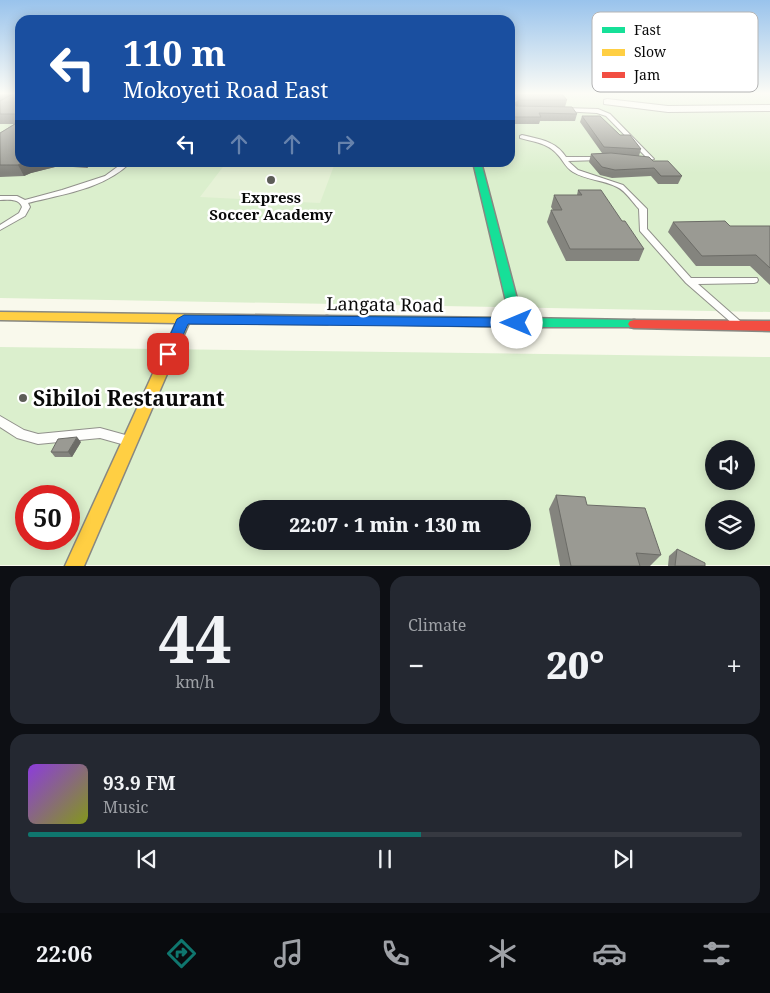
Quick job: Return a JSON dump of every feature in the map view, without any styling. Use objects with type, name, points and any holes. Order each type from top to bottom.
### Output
[{"type":"main road","points":[[478,167],[517,323]]},
{"type":"main road","name":"Langata Road","points":[[0,316],[770,326]]},
{"type":"main road","points":[[74,566],[184,319]]},
{"type":"lane","points":[[613,120],[651,159],[645,161],[635,160]]},
{"type":"lane","points":[[522,136],[546,142],[562,155],[563,159],[576,171],[621,186],[642,209],[643,229],[689,281],[740,326]]},
{"type":"lane","points":[[563,159],[608,157]]},
{"type":"lane","points":[[24,202],[104,180],[117,173],[123,167]]},
{"type":"lane","points":[[0,198],[17,198],[24,202],[26,207],[22,214],[0,228]]},
{"type":"lane","points":[[689,281],[754,280]]},
{"type":"lane","points":[[0,421],[21,434],[38,439],[100,433],[130,442]]},
{"type":"green space","points":[[0,120],[15,120],[15,167],[515,167],[515,120],[770,120],[770,312],[0,298]]},
{"type":"green space","name":"Express Soccer Academy","points":[[223,167],[334,167],[320,203],[200,197]]},
{"type":"green space","points":[[0,347],[770,357],[770,565],[0,565]]},
{"type":"building","points":[[585,120],[605,120],[620,135],[630,135],[641,149],[604,147]]},
{"type":"building","points":[[15,124],[15,165],[0,165],[0,133]]},
{"type":"building","points":[[611,153],[649,157],[653,161],[668,161],[682,176],[661,176],[654,168],[615,170],[602,167],[591,154]]},
{"type":"building","points":[[578,190],[601,190],[644,249],[570,249],[551,210],[562,210],[554,195],[582,195]]},
{"type":"building","points":[[725,221],[730,226],[770,226],[770,268],[756,255],[702,256],[673,222]]},
{"type":"building","points":[[77,437],[68,452],[51,452],[58,439]]},
{"type":"building","points":[[556,495],[585,497],[587,505],[645,508],[661,555],[636,553],[640,566],[571,566]]},
{"type":"building","points":[[677,549],[705,563],[705,566],[675,566]]},
{"type":"traffic: fast","points":[[478,167],[517,323]]},
{"type":"traffic: fast","points":[[327,320],[634,324]]},
{"type":"traffic: slow","points":[[0,316],[327,320]]},
{"type":"traffic: slow","points":[[74,566],[184,319]]},
{"type":"traffic: jam","points":[[634,324],[770,326]]},
{"type":"place","name":"Express Soccer Academy","points":[[271,180]]},
{"type":"place","name":"Sibiloi Restaurant","points":[[23,398]]},
{"type":"route","points":[[168,354],[184,319],[517,323]]}]
